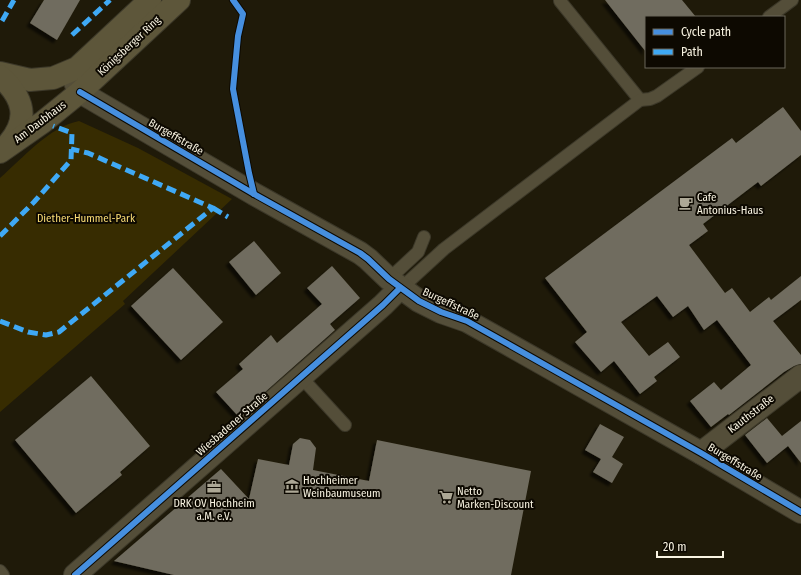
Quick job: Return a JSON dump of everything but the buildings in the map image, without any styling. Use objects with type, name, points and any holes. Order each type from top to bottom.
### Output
[{"type":"main road","name":"Königsberger Ring","points":[[77,68],[150,0]]},
{"type":"main road","name":"Königsberger Ring","points":[[80,92],[179,0]]},
{"type":"main road","points":[[0,75],[30,80],[53,78],[77,68]]},
{"type":"main road","points":[[0,75],[14,92],[21,107],[20,125],[16,135],[2,150]]},
{"type":"main road","name":"Am Daubhaus","points":[[2,150],[43,122],[80,92]]},
{"type":"street","points":[[77,68],[74,76],[74,82],[80,92]]},
{"type":"street","name":"Burgeffstraße","points":[[80,92],[360,254],[419,301],[441,312],[467,322],[701,453],[801,512]]},
{"type":"street","name":"Wiesbadener Straße","points":[[75,575],[384,306],[395,283]]},
{"type":"street","name":"Kauthstraße","points":[[701,453],[801,376]]},
{"type":"lane","points":[[770,16],[792,0]]},
{"type":"lane","points":[[560,1],[640,100]]},
{"type":"lane","points":[[395,283],[408,282],[444,249],[640,100],[650,99],[657,96],[697,68]]},
{"type":"lane","points":[[395,283],[418,252],[424,237]]},
{"type":"lane","points":[[301,377],[345,426]]},
{"type":"lane","points":[[0,571],[3,575]]},
{"type":"green space","name":"Diether-Hummel-Park","points":[[79,121],[138,148],[232,199],[123,301],[125,304],[0,412],[0,178],[47,136],[68,124]]},
{"type":"marked path","points":[[2,21],[14,0]]},
{"type":"marked path","points":[[72,35],[110,0]]},
{"type":"marked path","points":[[0,236],[34,202],[71,160],[72,133],[53,126]]},
{"type":"marked path","points":[[0,321],[28,332],[46,335],[59,332],[213,208],[88,153],[71,149]]},
{"type":"marked path","points":[[213,208],[228,217]]},
{"type":"cycle path","points":[[233,0],[243,14],[238,36],[233,89],[254,194]]},
{"type":"cycle path","points":[[80,92],[254,194],[360,253],[389,279],[419,301],[441,312],[467,321],[701,453],[801,512]]},
{"type":"cycle path","points":[[75,575],[383,305],[400,288]]},
{"type":"place","name":"Cafe Antonius-Haus","points":[[686,203]]},
{"type":"place","name":"Hochheimer Weinbaumuseum","points":[[292,486]]},
{"type":"place","name":"DRK OV Hochheim a.M. e.V.","points":[[214,487]]},
{"type":"place","name":"Netto Marken-Discount","points":[[446,497]]}]
